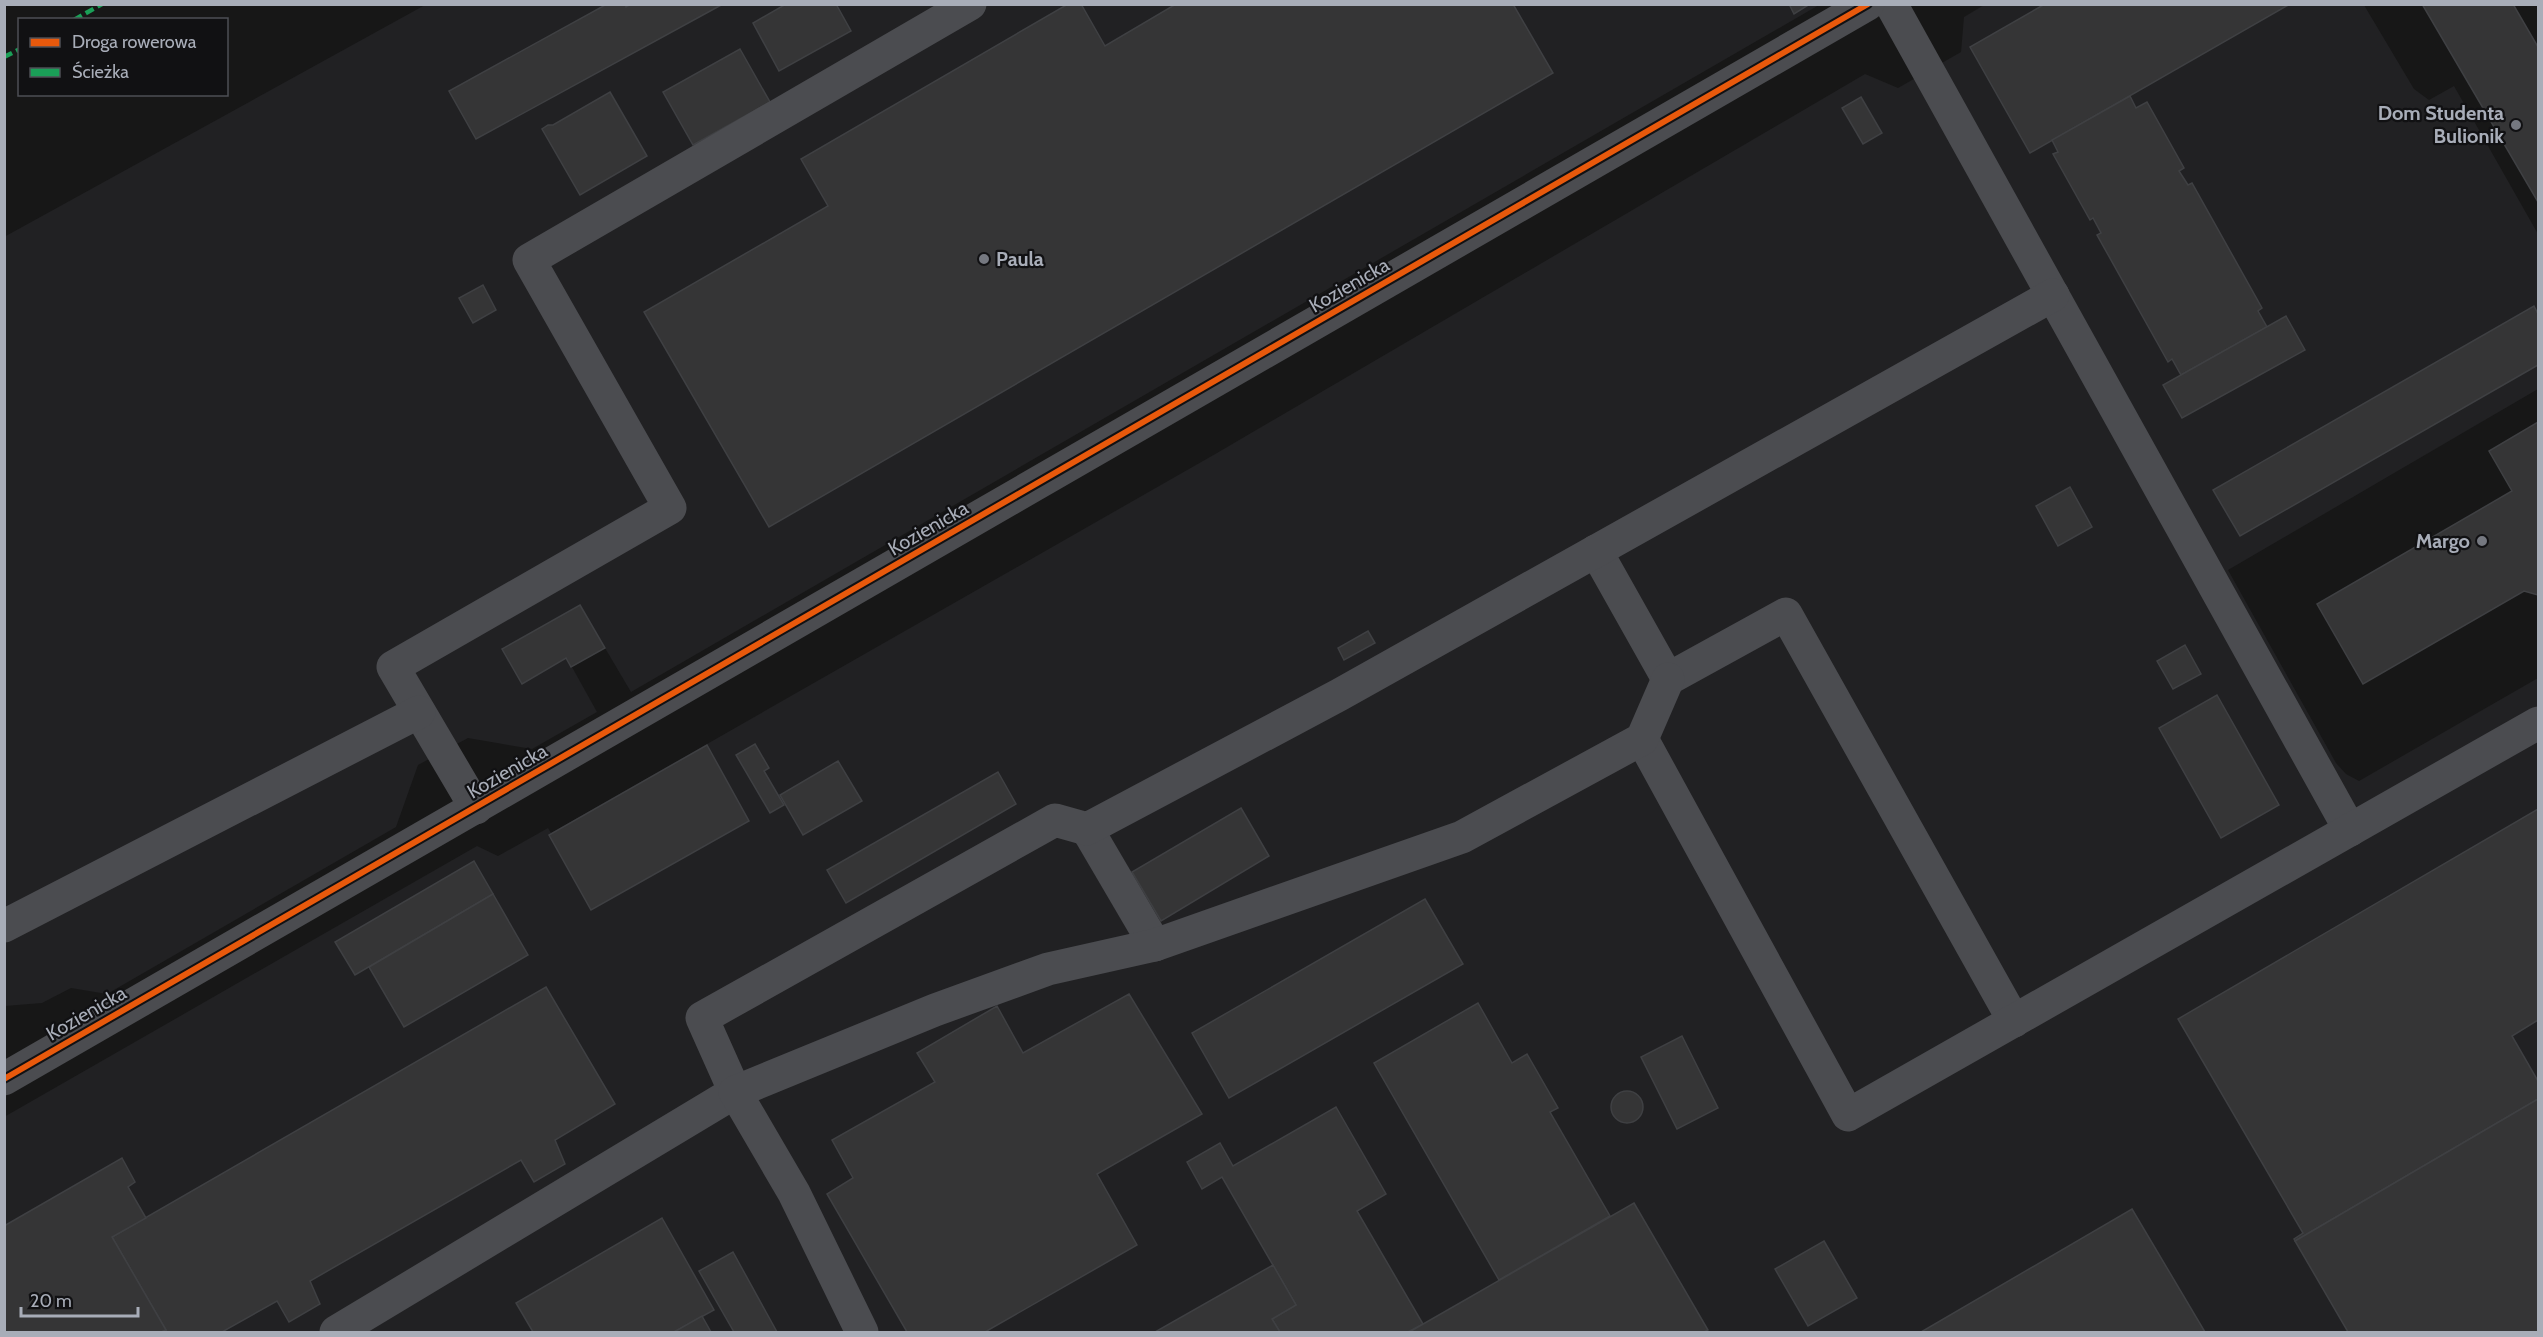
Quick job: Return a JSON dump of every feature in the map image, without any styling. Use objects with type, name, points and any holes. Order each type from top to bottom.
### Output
[{"type":"street","name":"Kozienicka","points":[[4,1080],[1868,4]]},
{"type":"street","points":[[1891,4],[2350,830]]},
{"type":"street","points":[[476,808],[393,667],[670,508],[529,260],[954,9]]},
{"type":"street","points":[[1087,829],[1340,695],[2053,295]]},
{"type":"street","points":[[1596,551],[1668,679]]},
{"type":"street","points":[[336,1332],[735,1092],[935,1010],[1048,969],[1155,945],[1462,837],[1642,739],[1668,679],[1786,614],[2014,1021]]},
{"type":"street","points":[[4,926],[419,712]]},
{"type":"street","points":[[1642,739],[1848,1115],[2538,723]]},
{"type":"street","points":[[862,1332],[794,1193],[735,1092],[702,1018],[1056,820],[1087,829],[1155,945]]},
{"type":"shaded area","points":[[425,5],[1819,5],[631,692],[605,648],[572,667],[597,712],[532,749],[468,738],[418,765],[396,827],[107,994],[71,988],[42,1003],[5,1006],[4,237]]},
{"type":"shaded area","points":[[1984,5],[2364,5],[2414,89],[2429,100],[2454,86],[2538,234],[2538,389],[2228,570],[2336,763],[2346,774],[2359,781],[2538,678],[2538,1332],[5,1332],[4,1117],[477,846],[498,856],[548,828],[551,833],[1217,453],[1865,74],[1898,88],[1961,52],[1964,17]]},
{"type":"building","points":[[607,4],[625,4],[626,7],[631,4],[723,4],[476,139],[449,91]]},
{"type":"building","points":[[786,4],[836,4],[851,31],[779,71],[753,23]]},
{"type":"building","name":"Paula","points":[[1068,4],[1081,4],[1105,46],[1176,4],[1513,4],[1553,73],[769,527],[644,312],[828,206],[801,159]]},
{"type":"building","points":[[1789,4],[1810,4],[1794,14]]},
{"type":"building","points":[[2045,4],[2290,4],[2030,153],[1970,47]]},
{"type":"building","name":"Dom Studenta Bulionik","points":[[2422,4],[2513,4],[2538,47],[2538,202]]},
{"type":"building","points":[[740,49],[770,102],[693,145],[663,92]]},
{"type":"building","points":[[610,92],[647,156],[580,195],[542,129]]},
{"type":"building","points":[[2130,96],[2136,108],[2147,102],[2184,168],[2179,171],[2188,185],[2192,183],[2262,308],[2258,311],[2267,327],[2181,375],[2172,359],[2168,362],[2097,235],[2101,233],[2093,218],[2090,220],[2053,154],[2058,152],[2052,140]]},
{"type":"building","points":[[1861,97],[1882,133],[1863,144],[1842,108]]},
{"type":"building","points":[[483,285],[496,310],[473,323],[459,298]]},
{"type":"building","points":[[2534,306],[2538,314],[2538,365],[2240,536],[2213,490]]},
{"type":"building","points":[[2286,316],[2305,350],[2182,418],[2163,385]]},
{"type":"building","name":"Margo","points":[[2538,422],[2538,595],[2524,591],[2363,684],[2317,604],[2512,491],[2489,451]]},
{"type":"building","points":[[2070,487],[2092,527],[2058,546],[2036,506]]},
{"type":"building","points":[[580,605],[605,648],[571,667],[566,658],[522,684],[502,649]]},
{"type":"building","points":[[1368,631],[1375,643],[1344,660],[1338,648]]},
{"type":"building","points":[[2185,645],[2201,674],[2173,689],[2157,661]]},
{"type":"building","points":[[2217,695],[2279,805],[2221,838],[2159,728]]},
{"type":"building","points":[[755,744],[769,768],[764,771],[784,805],[770,813],[736,755]]},
{"type":"building","points":[[707,745],[749,821],[591,910],[549,835]]},
{"type":"building","points":[[838,761],[862,801],[803,835],[780,795]]},
{"type":"building","points":[[998,772],[1016,804],[846,903],[827,870]]},
{"type":"building","points":[[1241,808],[1269,856],[1161,921],[1132,872]]},
{"type":"building","points":[[2538,809],[2538,1020],[2512,1036],[2538,1081],[2538,1099],[2295,1241],[2294,1239],[2303,1233],[2178,1019]]},
{"type":"building","points":[[474,861],[493,894],[355,975],[335,942]]},
{"type":"building","points":[[493,894],[528,955],[404,1027],[369,967]]},
{"type":"building","points":[[1425,899],[1463,964],[1229,1098],[1192,1033]]},
{"type":"building","points":[[546,987],[615,1104],[555,1140],[565,1164],[534,1182],[521,1160],[310,1281],[320,1304],[289,1322],[277,1301],[222,1332],[167,1332],[112,1237]]},
{"type":"building","points":[[1129,994],[1202,1114],[1097,1174],[1137,1245],[985,1332],[907,1332],[827,1194],[853,1178],[832,1140],[935,1082],[917,1053],[997,1006],[1023,1053]]},
{"type":"building","points":[[1478,1003],[1512,1063],[1527,1054],[1558,1108],[1550,1112],[1610,1216],[1499,1280],[1374,1063]]},
{"type":"building","points":[[1682,1036],[1718,1108],[1677,1129],[1641,1057]]},
{"type":"building","points":[[1627,1091],[1639,1095],[1643,1107],[1639,1119],[1627,1123],[1615,1119],[1611,1107],[1615,1095]]},
{"type":"building","points":[[2538,1099],[2538,1332],[2348,1332],[2295,1241]]},
{"type":"building","points":[[1336,1107],[1386,1194],[1357,1211],[1423,1324],[1408,1332],[1280,1332],[1272,1319],[1296,1305],[1222,1177],[1202,1189],[1187,1162],[1220,1143],[1233,1166]]},
{"type":"building","points":[[122,1158],[135,1182],[128,1187],[146,1218],[112,1237],[166,1330],[161,1332],[4,1332],[4,1226]]},
{"type":"building","points":[[1634,1203],[1708,1330],[1704,1332],[1411,1331]]},
{"type":"building","points":[[2132,1209],[2205,1332],[1921,1332]]},
{"type":"building","points":[[662,1218],[714,1310],[674,1332],[533,1332],[516,1303]]},
{"type":"building","points":[[1824,1241],[1857,1298],[1808,1326],[1775,1269]]},
{"type":"building","points":[[733,1252],[777,1332],[734,1332],[699,1271]]},
{"type":"building","points":[[1273,1265],[1296,1305],[1272,1319],[1280,1332],[1155,1332]]},
{"type":"building","points":[[702,1316],[711,1332],[674,1332]]},
{"type":"marked path","points":[[78,18],[102,4]]},
{"type":"marked path","points":[[4,57],[18,50]]},
{"type":"cycle path","points":[[4,1079],[1868,4]]},
{"type":"place","name":"Dom Studenta Bulionik","points":[[2516,125]]},
{"type":"place","name":"Paula","points":[[984,259]]},
{"type":"place","name":"Margo","points":[[2482,541]]}]
